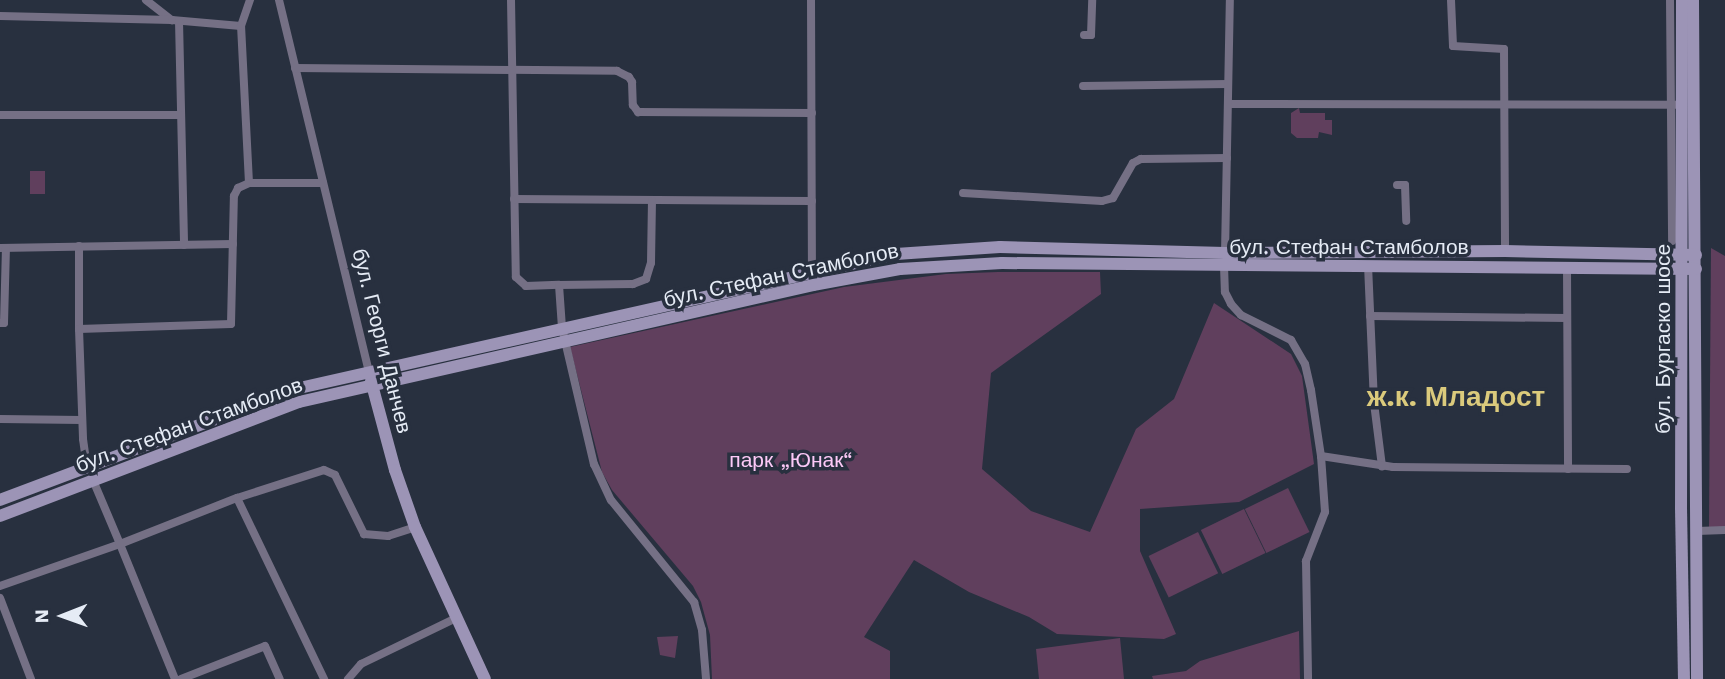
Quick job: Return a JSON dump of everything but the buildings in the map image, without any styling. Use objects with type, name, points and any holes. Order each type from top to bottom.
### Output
[{"type":"main road","name":"бул. Бургаско шосе","points":[[1682,0],[1676,105],[1689,255]]},
{"type":"main road","name":"бул. Бургаско шосе","points":[[1693,0],[1689,270],[1697,531],[1697,679]]},
{"type":"main road","name":"бул. Стефан Стамболов","points":[[0,516],[299,402],[371,379],[562,328],[812,271],[936,249],[1000,247],[1225,253],[1505,251],[1689,255]]},
{"type":"main road","points":[[1224,266],[1225,253]]},
{"type":"main road","name":"бул. Стефан Стамболов","points":[[0,500],[295,389],[371,379],[565,342],[813,285],[900,269],[989,263],[1689,270]]},
{"type":"main road","name":"бул. Бургаско шосе","points":[[1684,679],[1681,508],[1689,270]]},
{"type":"main road","name":"бул. Георги Данчев","points":[[371,379],[395,470],[415,527],[485,679]]},
{"type":"street","points":[[146,0],[176,21]]},
{"type":"street","points":[[249,183],[241,26],[250,0]]},
{"type":"street","name":"бул. Георги Данчев","points":[[279,0],[371,379]]},
{"type":"street","points":[[511,0],[516,277],[526,286],[633,284],[646,279],[652,263],[652,201]]},
{"type":"street","points":[[811,0],[813,285]]},
{"type":"street","points":[[1084,35],[1091,36],[1092,0]]},
{"type":"street","points":[[1225,253],[1230,0]]},
{"type":"street","points":[[1451,0],[1453,46],[1504,49],[1505,251]]},
{"type":"street","points":[[1670,0],[1676,105],[1672,241]]},
{"type":"street","points":[[0,16],[176,21],[241,26]]},
{"type":"street","points":[[176,21],[184,245]]},
{"type":"street","points":[[295,68],[512,68],[520,71],[624,73],[632,82],[633,105],[638,112],[812,113]]},
{"type":"street","points":[[1083,86],[1228,84]]},
{"type":"street","points":[[1228,104],[1676,105]]},
{"type":"street","points":[[0,115],[181,115]]},
{"type":"street","points":[[963,193],[1102,201],[1113,198],[1133,163],[1141,159],[1227,158]]},
{"type":"street","points":[[79,328],[231,324],[235,192],[241,185],[249,183],[323,183]]},
{"type":"street","points":[[1397,185],[1405,185],[1406,221]]},
{"type":"street","points":[[514,199],[812,201]]},
{"type":"street","points":[[0,323],[4,323],[3,248],[233,244]]},
{"type":"street","points":[[79,246],[82,420],[87,466]]},
{"type":"street","points":[[1368,265],[1374,403],[1382,466]]},
{"type":"street","points":[[1224,266],[1225,292],[1231,304],[1241,315],[1291,341],[1299,352],[1311,390],[1321,456],[1325,512],[1306,561],[1308,679]]},
{"type":"street","points":[[1567,268],[1568,469]]},
{"type":"street","points":[[559,285],[562,328],[587,443],[598,474],[611,500],[694,602],[702,630],[706,679]]},
{"type":"street","points":[[1370,316],[1567,318]]},
{"type":"street","points":[[0,419],[82,420]]},
{"type":"street","points":[[1321,456],[1382,466],[1627,469]]},
{"type":"street","points":[[0,586],[120,544],[237,498],[324,470],[335,475],[364,534],[388,536],[415,527]]},
{"type":"street","points":[[93,481],[175,679]]},
{"type":"street","points":[[237,498],[324,679]]},
{"type":"street","points":[[1697,531],[1725,530]]},
{"type":"street","points":[[0,598],[31,679]]},
{"type":"street","points":[[348,679],[361,664],[456,618]]},
{"type":"street","points":[[181,679],[265,646],[280,679]]},
{"type":"green space","points":[[1299,108],[1300,113],[1325,113],[1325,120],[1332,120],[1332,135],[1319,132],[1318,138],[1297,138],[1291,133],[1291,113]]},
{"type":"green space","points":[[30,171],[45,171],[45,194],[30,194]]},
{"type":"green space","points":[[1711,248],[1725,256],[1725,528],[1709,528]]},
{"type":"green space","name":"парк „Юнак“","points":[[1100,272],[1101,294],[991,373],[982,469],[1031,511],[1090,532],[1136,429],[1174,399],[1214,303],[1291,354],[1302,376],[1314,464],[1239,502],[1140,509],[1140,551],[1176,634],[1164,639],[1057,634],[1029,617],[969,592],[914,560],[864,637],[890,651],[890,679],[712,679],[710,635],[701,602],[693,586],[612,490],[602,472],[570,347],[844,287],[946,274]]},
{"type":"green space","points":[[1288,488],[1309,532],[1266,553],[1245,509]]},
{"type":"green space","points":[[1244,509],[1265,553],[1222,574],[1201,530]]},
{"type":"green space","points":[[1198,532],[1218,573],[1169,597],[1149,556]]},
{"type":"green space","points":[[1299,631],[1300,679],[1153,679],[1152,676],[1186,671],[1200,661]]},
{"type":"green space","points":[[678,636],[675,658],[660,655],[657,637]]},
{"type":"green space","points":[[1120,638],[1124,679],[1039,679],[1036,649]]},
{"type":"district","name":"ж.к. Младост","points":[[1456,397]]}]
